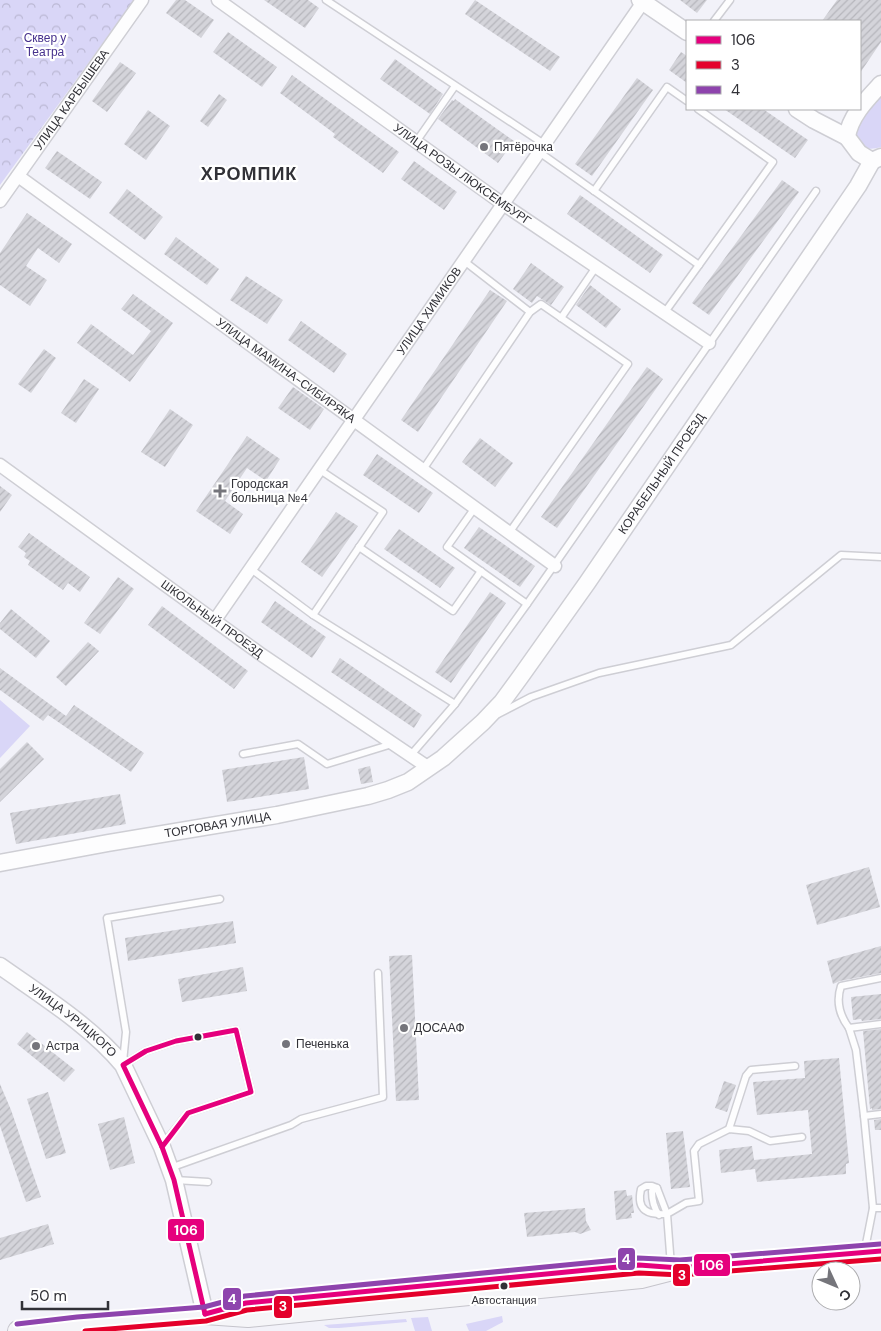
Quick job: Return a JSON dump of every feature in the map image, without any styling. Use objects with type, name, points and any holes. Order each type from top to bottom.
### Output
[{"type":"main road","points":[[18,1331],[78,1324],[205,1314],[248,1317],[641,1278],[676,1268],[873,1251]]},
{"type":"street","name":"УЛИЦА КАРБЫШЕВА","points":[[0,201],[142,0]]},
{"type":"street","name":"УЛИЦА РОЗЫ ЛЮКСЕМБУРГ","points":[[218,0],[415,143],[709,343]]},
{"type":"street","points":[[642,1],[686,31]]},
{"type":"street","name":"УЛИЦА ХИМИКОВ","points":[[215,620],[642,1]]},
{"type":"street","points":[[861,108],[881,84]]},
{"type":"street","points":[[799,110],[847,137],[859,153],[876,159]]},
{"type":"street","points":[[847,137],[850,125],[859,110]]},
{"type":"street","name":"КОРАБЕЛЬНЫЙ ПРОЕЗД","points":[[429,768],[456,748],[502,702],[587,583],[876,159]]},
{"type":"street","name":"УЛИЦА МАМИНА-СИБИРЯКА","points":[[18,176],[554,566]]},
{"type":"street","name":"ШКОЛЬНЫЙ ПРОЕЗД","points":[[0,465],[215,620],[429,768]]},
{"type":"street","name":"ТОРГОВАЯ УЛИЦА","points":[[0,863],[108,842],[278,815],[368,796],[408,782],[429,768]]},
{"type":"street","name":"УЛИЦА УРИЦКОГО","points":[[0,966],[53,1003],[93,1036],[123,1066],[162,1146],[171,1174],[205,1314]]},
{"type":"lane","points":[[326,0],[455,86],[541,148],[594,191],[699,265]]},
{"type":"lane","points":[[715,20],[730,0]]},
{"type":"lane","points":[[415,143],[455,86]]},
{"type":"lane","points":[[594,191],[668,87],[686,100]]},
{"type":"lane","points":[[665,312],[773,162],[699,110]]},
{"type":"lane","points":[[410,756],[455,704],[527,604],[816,191]]},
{"type":"lane","points":[[464,261],[530,312]]},
{"type":"lane","points":[[560,318],[596,266]]},
{"type":"lane","points":[[422,471],[530,312],[541,304],[628,364],[509,533]]},
{"type":"lane","points":[[314,615],[383,512],[320,470]]},
{"type":"lane","points":[[474,509],[447,547],[527,604]]},
{"type":"lane","points":[[359,547],[453,611],[481,571]]},
{"type":"lane","points":[[483,722],[531,697],[599,672],[731,645],[841,554],[881,558]]},
{"type":"lane","points":[[251,569],[314,615],[455,704]]},
{"type":"lane","points":[[243,754],[298,744],[327,764],[392,744]]},
{"type":"lane","points":[[123,1066],[126,1032],[107,918],[220,899]]},
{"type":"lane","points":[[171,1174],[291,1125],[301,1119],[383,1097],[378,973]]},
{"type":"lane","points":[[873,1251],[873,1208],[856,1050],[849,1028],[843,1020],[838,996],[841,986],[881,978]]},
{"type":"lane","points":[[849,1028],[881,1024]]},
{"type":"lane","points":[[123,1066],[146,1050],[236,1030],[251,1092],[188,1113],[162,1146]]},
{"type":"lane","points":[[730,1129],[746,1076],[750,1070],[795,1066]]},
{"type":"lane","points":[[864,1116],[881,1114]]},
{"type":"lane","points":[[676,1268],[667,1214],[657,1188],[646,1186],[641,1188],[641,1204],[644,1211],[650,1214],[667,1214],[686,1203],[699,1201],[694,1151],[699,1144],[730,1129],[749,1131],[770,1142],[802,1137]]},
{"type":"lane","points":[[171,1174],[208,1182]]},
{"type":"lane","points":[[657,1188],[652,1190],[652,1195],[655,1209],[659,1214]]},
{"type":"lane","points":[[873,1208],[881,1208]]},
{"type":"green space","name":"Сквер у Театра","points":[[0,0],[134,0],[0,185]]},
{"type":"green space","points":[[881,92],[881,147],[870,149],[859,144],[852,131]]},
{"type":"green space","points":[[0,700],[30,726],[0,758]]},
{"type":"green space","points":[[502,1316],[503,1322],[486,1331],[469,1331],[466,1324]]},
{"type":"green space","points":[[428,1317],[432,1331],[415,1331],[411,1318]]},
{"type":"green space","points":[[406,1319],[407,1322],[339,1328],[329,1328],[324,1325]]},
{"type":"building","points":[[176,0],[185,0],[214,20],[201,38],[166,13]]},
{"type":"building","points":[[264,0],[308,0],[319,8],[305,28]]},
{"type":"building","points":[[475,0],[560,57],[550,71],[465,14]]},
{"type":"building","points":[[680,0],[707,0],[697,13]]},
{"type":"building","points":[[837,0],[881,0],[881,42],[861,72],[861,20],[823,20]]},
{"type":"building","points":[[228,32],[277,67],[262,87],[213,52]]},
{"type":"building","points":[[681,52],[686,55],[686,82],[669,70]]},
{"type":"building","points":[[395,59],[443,94],[430,114],[380,79]]},
{"type":"building","points":[[120,62],[136,73],[107,112],[92,101]]},
{"type":"building","points":[[292,75],[399,152],[383,173],[333,137],[335,134],[280,93]]},
{"type":"building","points":[[637,78],[653,90],[592,176],[575,164]]},
{"type":"building","points":[[219,94],[227,100],[208,127],[200,121]]},
{"type":"building","points":[[455,99],[514,141],[498,163],[438,119],[452,100],[454,101]]},
{"type":"building","points":[[148,110],[170,126],[146,160],[124,144]]},
{"type":"building","points":[[725,110],[764,110],[808,140],[795,158]]},
{"type":"building","points":[[57,151],[102,182],[90,199],[45,168]]},
{"type":"building","points":[[414,161],[457,192],[444,210],[401,179]]},
{"type":"building","points":[[782,180],[799,192],[709,315],[692,303]]},
{"type":"building","points":[[127,189],[163,217],[145,240],[109,213]]},
{"type":"building","points":[[580,195],[663,255],[650,273],[567,214]]},
{"type":"building","points":[[27,213],[72,244],[59,263],[38,248],[26,266],[47,280],[30,306],[0,285],[0,253]]},
{"type":"building","points":[[176,237],[219,269],[207,285],[164,254]]},
{"type":"building","points":[[531,263],[564,287],[551,305],[537,296],[532,303],[513,289]]},
{"type":"building","points":[[246,276],[283,300],[267,324],[230,300]]},
{"type":"building","points":[[590,285],[621,309],[606,328],[576,305]]},
{"type":"building","points":[[490,290],[507,301],[418,432],[401,420]]},
{"type":"building","points":[[133,294],[173,323],[130,382],[77,343],[91,324],[133,355],[151,331],[121,309]]},
{"type":"building","points":[[301,321],[347,354],[334,373],[288,340]]},
{"type":"building","points":[[44,349],[56,358],[31,393],[18,384]]},
{"type":"building","points":[[647,367],[663,379],[557,528],[541,517]]},
{"type":"building","points":[[84,379],[99,389],[76,423],[61,413]]},
{"type":"building","points":[[293,387],[324,409],[310,430],[278,408]]},
{"type":"building","points":[[170,409],[193,425],[165,467],[141,452]]},
{"type":"building","name":"Городская больница №4","points":[[247,436],[280,459],[266,481],[247,468],[225,501],[243,514],[230,534],[196,511]]},
{"type":"building","points":[[480,438],[513,463],[495,487],[462,462]]},
{"type":"building","points":[[377,454],[433,493],[419,513],[363,475]]},
{"type":"building","points":[[0,486],[12,495],[0,512]]},
{"type":"building","points":[[336,512],[358,526],[322,577],[301,562]]},
{"type":"building","points":[[479,527],[535,566],[520,587],[464,548]]},
{"type":"building","points":[[399,529],[455,568],[440,588],[384,549]]},
{"type":"building","points":[[29,533],[90,577],[80,592],[68,583],[63,590],[28,565],[30,561],[24,557],[26,553],[18,547]]},
{"type":"building","points":[[118,577],[134,589],[100,634],[84,623]]},
{"type":"building","points":[[490,592],[506,603],[451,683],[435,672]]},
{"type":"building","points":[[275,601],[326,637],[312,658],[261,622]]},
{"type":"building","points":[[162,606],[248,671],[234,689],[148,625]]},
{"type":"building","points":[[11,609],[50,641],[36,658],[0,629],[0,623]]},
{"type":"building","points":[[88,642],[99,651],[66,686],[56,677]]},
{"type":"building","points":[[340,658],[422,715],[414,728],[331,672]]},
{"type":"building","points":[[0,668],[66,716],[74,705],[144,753],[131,772],[48,715],[43,721],[0,690]]},
{"type":"building","points":[[27,742],[44,759],[0,802],[0,769]]},
{"type":"building","points":[[304,757],[309,789],[227,802],[222,770]]},
{"type":"building","points":[[370,766],[373,782],[361,784],[358,769]]},
{"type":"building","points":[[120,794],[126,824],[16,844],[10,813]]},
{"type":"building","points":[[869,867],[880,907],[817,925],[806,885]]},
{"type":"building","points":[[233,921],[236,943],[128,961],[125,938]]},
{"type":"building","points":[[881,946],[881,973],[833,984],[827,961]]},
{"type":"building","name":"ДОСААФ","points":[[412,955],[419,1100],[396,1101],[389,956]]},
{"type":"building","points":[[243,967],[247,991],[182,1002],[178,979]]},
{"type":"building","points":[[881,994],[881,1019],[853,1020],[851,997]]},
{"type":"building","points":[[881,1029],[881,1109],[872,1110],[872,1108],[870,1109],[863,1031]]},
{"type":"building","points":[[27,1032],[75,1070],[64,1082],[17,1044]]},
{"type":"building","points":[[839,1058],[849,1163],[846,1164],[846,1174],[757,1182],[755,1169],[721,1173],[719,1150],[752,1146],[754,1160],[812,1154],[808,1110],[757,1115],[753,1082],[805,1078],[804,1061]]},
{"type":"building","points":[[724,1081],[736,1085],[727,1112],[715,1108]]},
{"type":"building","points":[[0,1084],[41,1197],[26,1202],[0,1126]]},
{"type":"building","points":[[48,1092],[66,1153],[46,1159],[27,1099]]},
{"type":"building","points":[[124,1117],[135,1163],[110,1170],[98,1124]]},
{"type":"building","points":[[881,1119],[881,1130],[875,1130],[874,1120]]},
{"type":"building","points":[[683,1131],[690,1187],[671,1189],[666,1133]]},
{"type":"building","points":[[626,1190],[627,1196],[632,1195],[634,1213],[631,1213],[632,1218],[616,1220],[614,1191]]},
{"type":"building","points":[[585,1208],[586,1221],[591,1230],[580,1234],[575,1232],[527,1237],[524,1213]]},
{"type":"building","points":[[48,1224],[54,1244],[0,1260],[0,1238]]},
{"type":"transit line","name":"106","points":[[236,1030],[251,1092],[188,1113],[162,1147],[123,1065],[146,1051],[176,1041],[236,1030]]},
{"type":"transit line","name":"106","points":[[162,1147],[174,1180],[205,1314]]},
{"type":"transit line","name":"4","points":[[17,1324],[77,1317],[204,1307],[245,1296],[638,1258],[680,1260],[880,1244]]},
{"type":"transit line","name":"106","points":[[205,1314],[246,1303],[639,1265],[680,1268],[881,1251]]},
{"type":"transit line","name":"3","points":[[85,1331],[206,1321],[247,1310],[639,1273],[681,1275],[881,1259]]},
{"type":"place","name":"Пятёрочка","points":[[484,147]]},
{"type":"place","name":"Городская больница №4","points":[[220,491]]},
{"type":"place","name":"ДОСААФ","points":[[404,1028]]},
{"type":"place","name":"Печенька","points":[[286,1044]]},
{"type":"place","name":"Астра","points":[[36,1046]]},
{"type":"place","name":"Автостанция","points":[[504,1286]]},
{"type":"district","name":"ХРОМПИК","points":[[249,174]]}]
